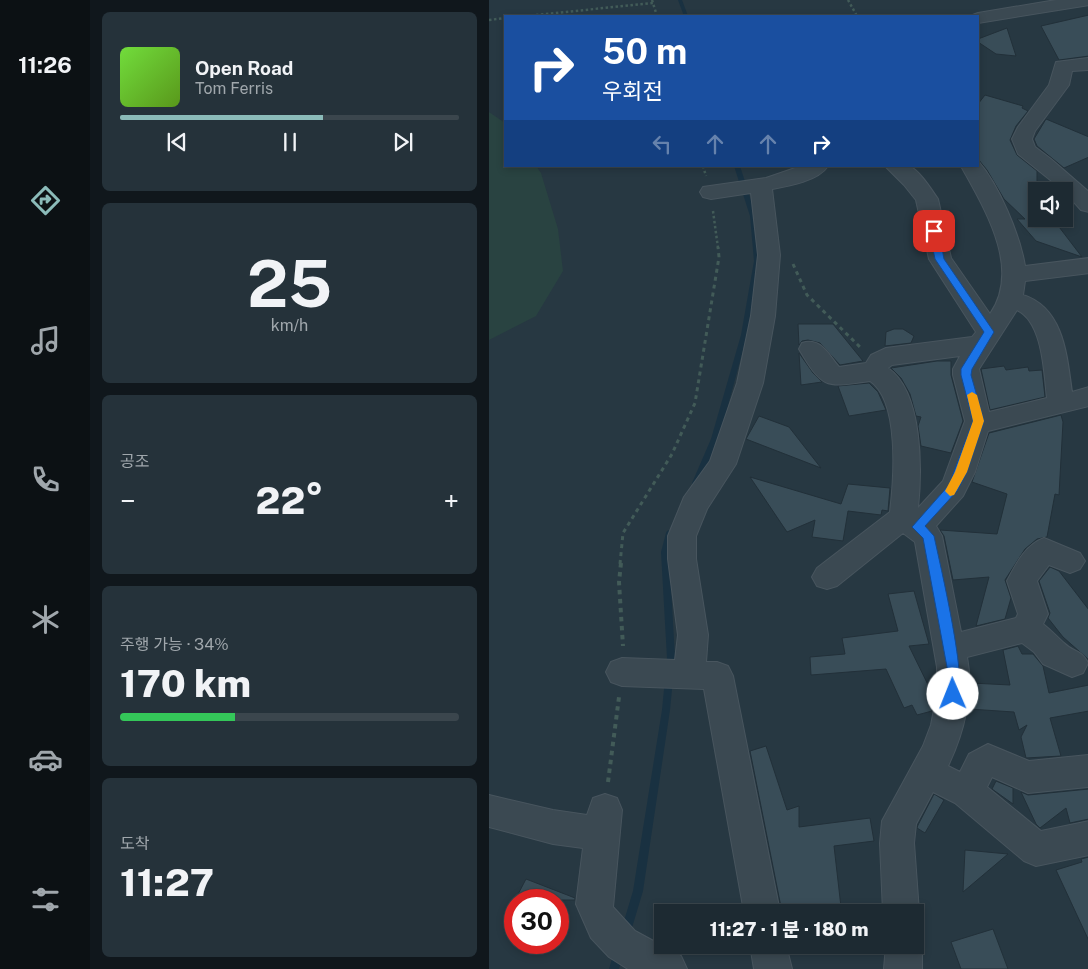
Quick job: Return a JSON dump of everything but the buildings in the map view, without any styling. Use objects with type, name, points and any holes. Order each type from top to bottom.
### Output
[{"type":"street","points":[[979,18],[1086,4]]},
{"type":"street","points":[[1088,64],[1063,66],[1059,85],[1025,130],[1022,139],[1025,150],[1044,163],[1088,205]]},
{"type":"street","points":[[717,191],[761,187],[805,174],[817,167]]},
{"type":"street","points":[[896,167],[913,180],[924,194],[940,259],[985,338]]},
{"type":"street","points":[[827,577],[910,522],[953,488],[961,472],[978,421],[966,375],[969,363],[1013,287],[1008,243],[988,196],[972,167]]},
{"type":"street","points":[[689,674],[693,635],[682,559],[682,536],[694,505],[722,464],[750,383],[763,316],[769,255],[761,187]]},
{"type":"street","points":[[1013,287],[1088,265]]},
{"type":"street","points":[[1013,287],[1035,310],[1044,323],[1050,344],[1061,404]]},
{"type":"street","points":[[811,349],[833,377],[875,368],[886,357],[985,338]]},
{"type":"street","points":[[875,368],[887,382],[903,419],[906,495],[910,522],[928,536],[953,667],[953,694],[947,725],[937,752],[899,821],[897,843],[901,904]]},
{"type":"street","points":[[977,424],[1076,401],[1088,396]]},
{"type":"street","points":[[949,648],[1026,628],[1033,614],[1022,581],[1030,566],[1044,550],[1069,561]]},
{"type":"street","points":[[1026,628],[1045,643],[1054,654],[1072,663]]},
{"type":"street","points":[[637,673],[717,676],[760,904]]},
{"type":"street","points":[[967,792],[981,765],[988,759],[1027,777],[1088,771]]},
{"type":"street","points":[[926,772],[967,792],[1037,849],[1063,845],[1088,838]]},
{"type":"street","points":[[489,811],[553,827],[604,822],[594,904],[595,915],[603,927],[656,964]]},
{"type":"street","points":[[770,954],[773,969]]},
{"type":"street","points":[[903,969],[904,954]]},
{"type":"path","points":[[847,0],[856,15]]},
{"type":"path","points":[[535,15],[653,2],[657,15]]},
{"type":"path","points":[[489,20],[504,18]]},
{"type":"path","points":[[604,822],[637,673],[624,661],[619,582],[623,532],[672,454],[695,403],[719,257],[717,191],[704,167]]},
{"type":"path","points":[[793,264],[807,295],[875,368]]},
{"type":"green space","points":[[489,112],[504,122],[504,167],[537,167],[541,173],[558,229],[563,271],[536,316],[489,340]]},
{"type":"waterway","points":[[680,0],[686,15]]},
{"type":"waterway","points":[[696,483],[715,439],[744,335],[757,261],[753,216],[737,167]]},
{"type":"waterway","points":[[626,931],[638,891],[666,710],[671,658],[665,552],[670,533]]},
{"type":"waterway","points":[[614,969],[619,952]]},
{"type":"slow traffic","points":[[950,491],[961,472],[978,421],[972,395]]},
{"type":"route","points":[[934,231],[936,249],[947,272],[989,332],[969,363],[966,375],[978,421],[971,445],[953,488],[939,506],[917,527],[928,536],[953,667],[953,694]]}]
